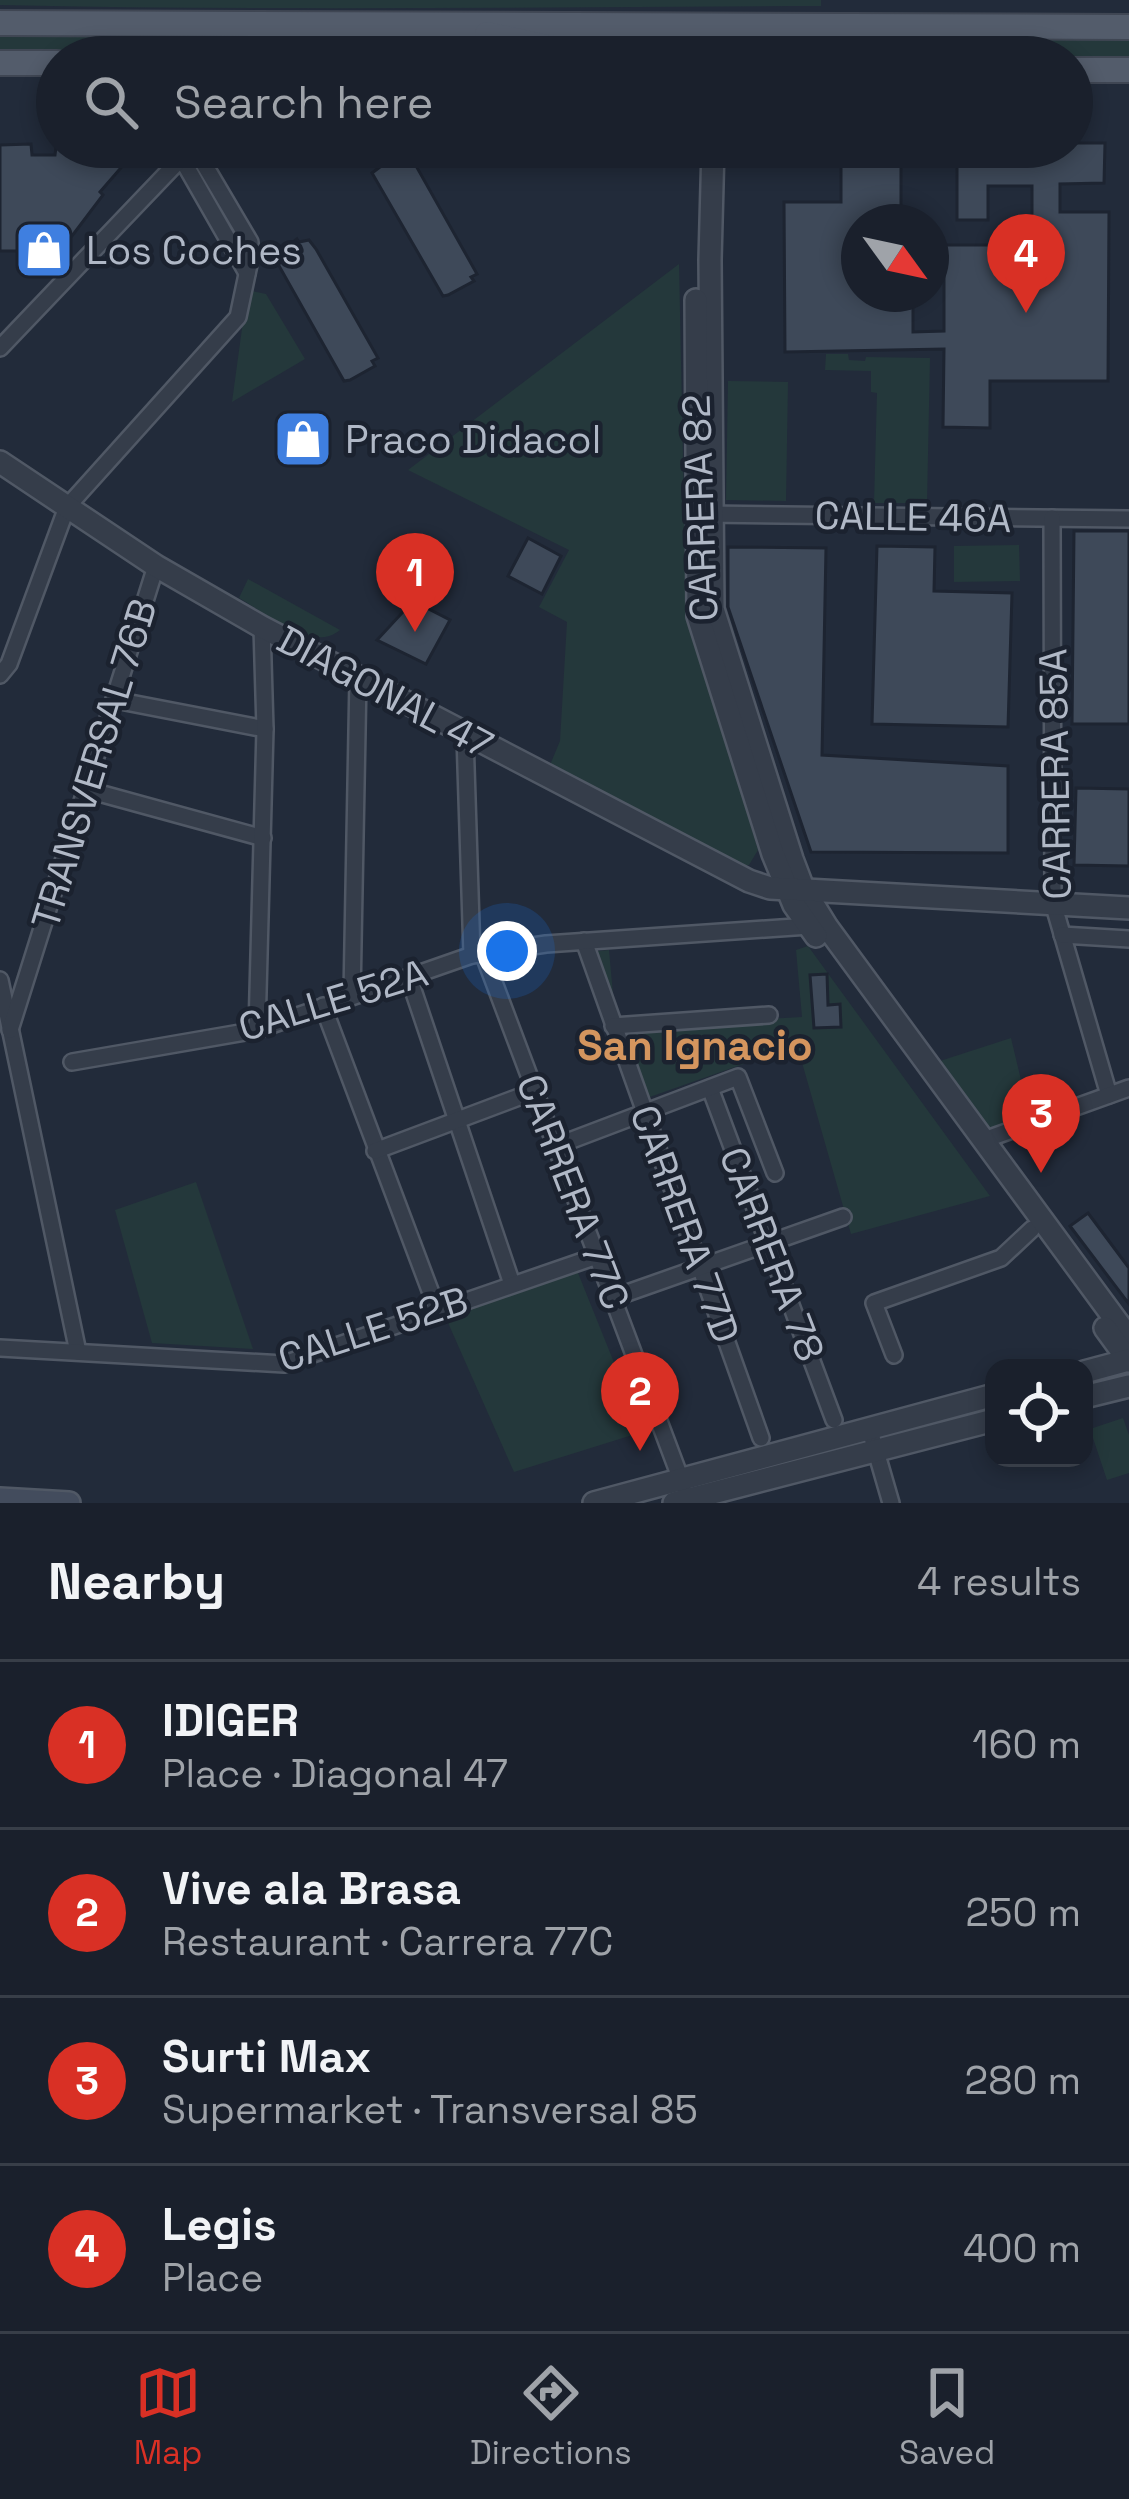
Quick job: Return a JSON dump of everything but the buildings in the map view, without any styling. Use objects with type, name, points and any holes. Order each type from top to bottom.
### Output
[{"type":"main road","points":[[0,23],[1129,27]]},
{"type":"main road","points":[[317,26],[499,36]]},
{"type":"main road","points":[[0,63],[36,63]]},
{"type":"main road","points":[[1093,70],[1129,70]]},
{"type":"main road","points":[[0,1499],[69,1503]]},
{"type":"street","points":[[0,348],[169,168]]},
{"type":"street","points":[[0,675],[9,664],[67,507],[238,316],[247,273],[221,208],[197,168]]},
{"type":"street","name":"CARRERA 82","points":[[712,168],[710,260],[696,298],[705,514],[695,598],[703,639],[795,888]]},
{"type":"street","name":"DIAGONAL 47","points":[[0,462],[156,566],[465,736],[749,881],[795,888]]},
{"type":"street","name":"CALLE 46A","points":[[705,514],[1129,519]]},
{"type":"street","name":"CARRERA 85A","points":[[1052,518],[1053,903],[1109,1095]]},
{"type":"street","name":"TRANSVERSAL 76B","points":[[10,1030],[156,566]]},
{"type":"street","points":[[257,1030],[265,729],[262,627]]},
{"type":"street","points":[[352,996],[358,678]]},
{"type":"street","points":[[115,700],[265,729]]},
{"type":"street","name":"CARRERA 77C","points":[[465,736],[478,954],[556,1146],[681,1493]]},
{"type":"street","points":[[88,790],[262,838]]},
{"type":"street","points":[[795,888],[1129,908]]},
{"type":"street","points":[[795,888],[809,926],[1028,1214],[1129,1338]]},
{"type":"street","points":[[795,888],[984,1140],[1028,1214],[1129,1360],[1093,1370]]},
{"type":"street","name":"CALLE 52A","points":[[72,1062],[257,1030],[478,954],[584,941],[809,926]]},
{"type":"street","points":[[1062,935],[1129,939]]},
{"type":"street","name":"CARRERA 77D","points":[[584,941],[761,1438]]},
{"type":"street","points":[[410,978],[512,1284]]},
{"type":"street","points":[[0,980],[10,1030],[6,1049],[78,1352]]},
{"type":"street","points":[[323,1006],[436,1309]]},
{"type":"street","points":[[613,1026],[769,1016]]},
{"type":"street","points":[[556,1146],[738,1077],[775,1173]]},
{"type":"street","name":"CARRERA 78","points":[[710,1088],[834,1420]]},
{"type":"street","points":[[984,1140],[1129,1088]]},
{"type":"street","points":[[375,1151],[535,1091]]},
{"type":"street","points":[[894,1354],[874,1303],[1001,1258],[1028,1214]]},
{"type":"street","points":[[613,1298],[843,1217]]},
{"type":"street","name":"CALLE 52B","points":[[0,1348],[284,1364],[597,1256]]},
{"type":"street","points":[[1093,1395],[1129,1386]]},
{"type":"street","points":[[681,1493],[869,1427],[985,1397]]},
{"type":"street","points":[[594,1503],[681,1493],[985,1422]]},
{"type":"street","points":[[869,1427],[892,1503]]},
{"type":"green space","points":[[0,0],[821,0],[821,6],[205,8],[0,5]]},
{"type":"green space","points":[[525,33],[978,36],[536,36]]},
{"type":"green space","points":[[0,34],[184,36],[36,36],[36,55],[0,55]]},
{"type":"green space","points":[[1093,37],[1129,37],[1129,58],[1093,57]]},
{"type":"green space","points":[[679,264],[686,604],[758,850],[749,865],[740,865],[550,765],[560,741],[567,622],[539,607],[569,550],[408,470]]},
{"type":"green space","points":[[252,291],[266,294],[305,359],[232,402],[246,299]]},
{"type":"green space","points":[[826,354],[848,354],[849,360],[865,361],[866,357],[930,358],[927,503],[874,503],[877,393],[871,392],[871,371],[825,370]]},
{"type":"green space","points":[[728,381],[788,382],[786,501],[726,500]]},
{"type":"green space","points":[[1019,545],[1020,581],[954,582],[954,546]]},
{"type":"green space","points":[[248,579],[340,630],[316,637],[289,629],[239,598]]},
{"type":"green space","points":[[808,946],[990,1196],[851,1234],[797,1045],[644,1099],[618,1027],[802,1017],[796,950]]},
{"type":"green space","points":[[609,950],[615,1021],[590,952]]},
{"type":"green space","points":[[1011,1038],[1030,1118],[990,1133],[940,1061]]},
{"type":"green space","points":[[196,1182],[253,1349],[152,1343],[115,1210]]},
{"type":"green space","points":[[576,1268],[642,1432],[514,1472],[445,1316]]},
{"type":"green space","points":[[1123,1418],[1129,1435],[1129,1473],[1107,1480],[1093,1428]]},
{"type":"place","name":"Los Coches","points":[[44,250]]},
{"type":"place","name":"Legis","points":[[1026,313]]},
{"type":"place","name":"Praco Didacol","points":[[303,439]]},
{"type":"place","name":"IDIGER","points":[[415,632]]},
{"type":"place","name":"Surti Max","points":[[1041,1173]]},
{"type":"place","name":"Vive ala Brasa","points":[[640,1451]]},
{"type":"district","name":"San Ignacio","points":[[695,1045]]}]
